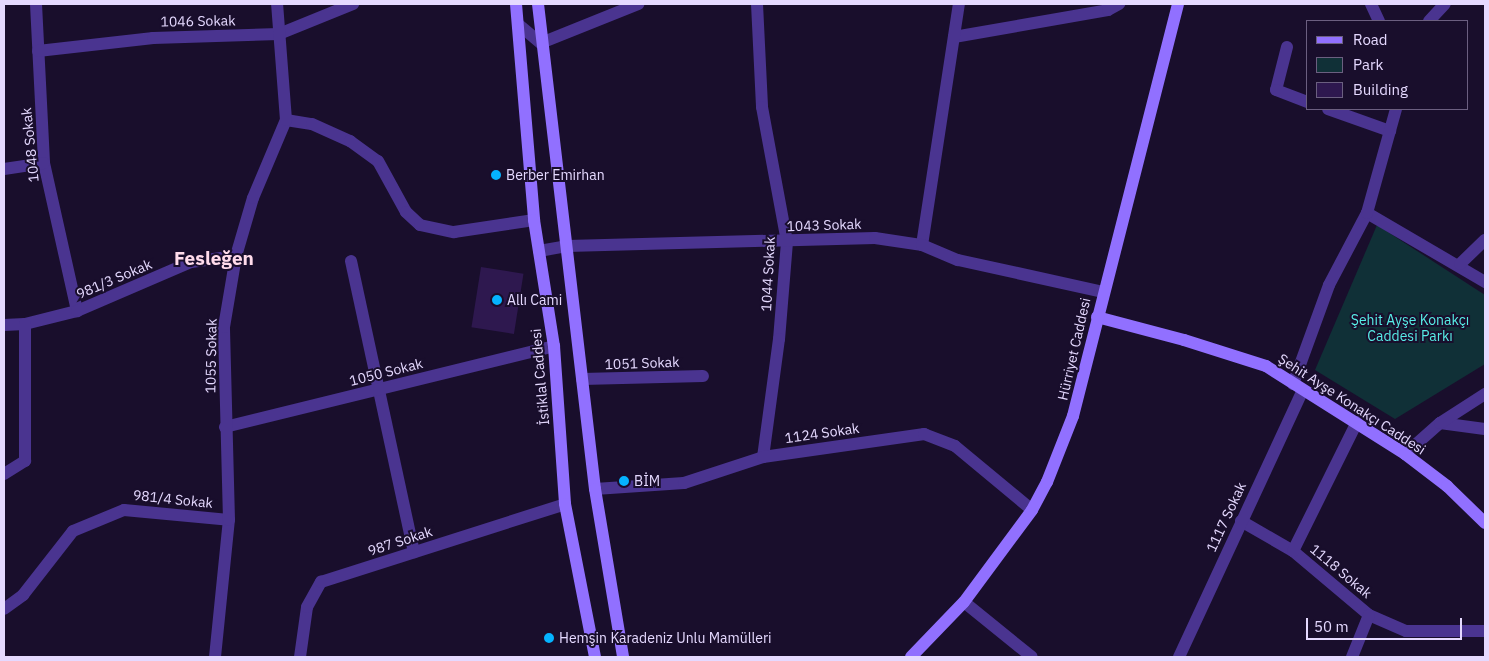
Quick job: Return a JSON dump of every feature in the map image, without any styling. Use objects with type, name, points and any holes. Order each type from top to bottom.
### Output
[{"type":"main road","name":"İstiklal Caddesi","points":[[516,4],[534,220],[554,346],[565,504],[595,657]]},
{"type":"main road","points":[[538,4],[541,43],[595,490],[623,657]]},
{"type":"main road","name":"Hürriyet Caddesi","points":[[911,657],[964,602],[1032,510],[1047,482],[1073,416],[1103,292],[1178,4]]},
{"type":"main road","name":"Şehit Ayşe Konakçı Caddesi","points":[[1097,318],[1184,340],[1266,366],[1405,454],[1447,486],[1485,523]]},
{"type":"street","name":"1048 Sokak","points":[[36,4],[44,163],[77,311]]},
{"type":"street","name":"1055 Sokak","points":[[215,657],[230,520],[224,327],[236,256],[253,198],[286,120],[277,4]]},
{"type":"street","name":"1046 Sokak","points":[[38,51],[153,38],[279,34],[353,4]]},
{"type":"street","points":[[518,24],[541,43],[638,4]]},
{"type":"street","name":"1044 Sokak","points":[[757,4],[762,107],[787,242],[779,339],[763,457]]},
{"type":"street","points":[[922,244],[959,4]]},
{"type":"street","points":[[954,37],[1119,4]]},
{"type":"street","points":[[1371,4],[1379,20]]},
{"type":"street","points":[[1430,20],[1445,4]]},
{"type":"street","points":[[1288,47],[1276,90],[1306,101]]},
{"type":"street","points":[[1331,110],[1390,131]]},
{"type":"street","name":"1117 Sokak","points":[[1179,657],[1298,387],[1329,285],[1367,213],[1396,110]]},
{"type":"street","points":[[286,120],[312,124],[350,142],[378,161],[406,212],[420,225],[454,232],[534,220]]},
{"type":"street","points":[[4,169],[44,163]]},
{"type":"street","points":[[1367,213],[1460,264],[1485,282]]},
{"type":"street","name":"1043 Sokak","points":[[539,251],[567,246],[787,242],[876,238],[922,244],[958,260],[1103,292]]},
{"type":"street","points":[[1460,264],[1485,240]]},
{"type":"street","name":"981/3 Sokak","points":[[4,325],[25,324],[77,311],[191,262],[236,256]]},
{"type":"street","points":[[351,260],[414,552]]},
{"type":"street","points":[[4,474],[25,461],[25,324]]},
{"type":"street","name":"1050 Sokak","points":[[226,427],[554,346]]},
{"type":"street","name":"1051 Sokak","points":[[582,379],[703,376]]},
{"type":"street","points":[[1405,454],[1440,423],[1485,394]]},
{"type":"street","name":"1118 Sokak","points":[[1293,551],[1357,422]]},
{"type":"street","points":[[1440,423],[1485,429]]},
{"type":"street","name":"1124 Sokak","points":[[595,490],[684,483],[763,457],[924,434],[955,446],[1032,510]]},
{"type":"street","name":"987 Sokak","points":[[300,657],[307,607],[320,582],[565,504]]},
{"type":"street","name":"981/4 Sokak","points":[[4,609],[23,595],[73,531],[124,510],[230,520]]},
{"type":"street","name":"1118 Sokak","points":[[1240,521],[1293,551],[1369,615],[1406,631],[1485,631]]},
{"type":"street","points":[[964,602],[1032,657]]},
{"type":"street","points":[[1352,657],[1369,615]]},
{"type":"green space","name":"Şehit Ayşe Konakçı Caddesi Parkı","points":[[1377,225],[1485,295],[1485,364],[1395,419],[1315,370]]},
{"type":"building","name":"Allı Cami","points":[[481,267],[523,274],[514,334],[471,327]]},
{"type":"place","name":"Berber Emirhan","points":[[496,175]]},
{"type":"place","name":"Allı Cami","points":[[497,300]]},
{"type":"place","name":"BİM","points":[[624,481]]},
{"type":"place","name":"Hemşin Karadeniz Unlu Mamülleri","points":[[549,638]]},
{"type":"district","name":"Fesleğen","points":[[214,259]]}]
